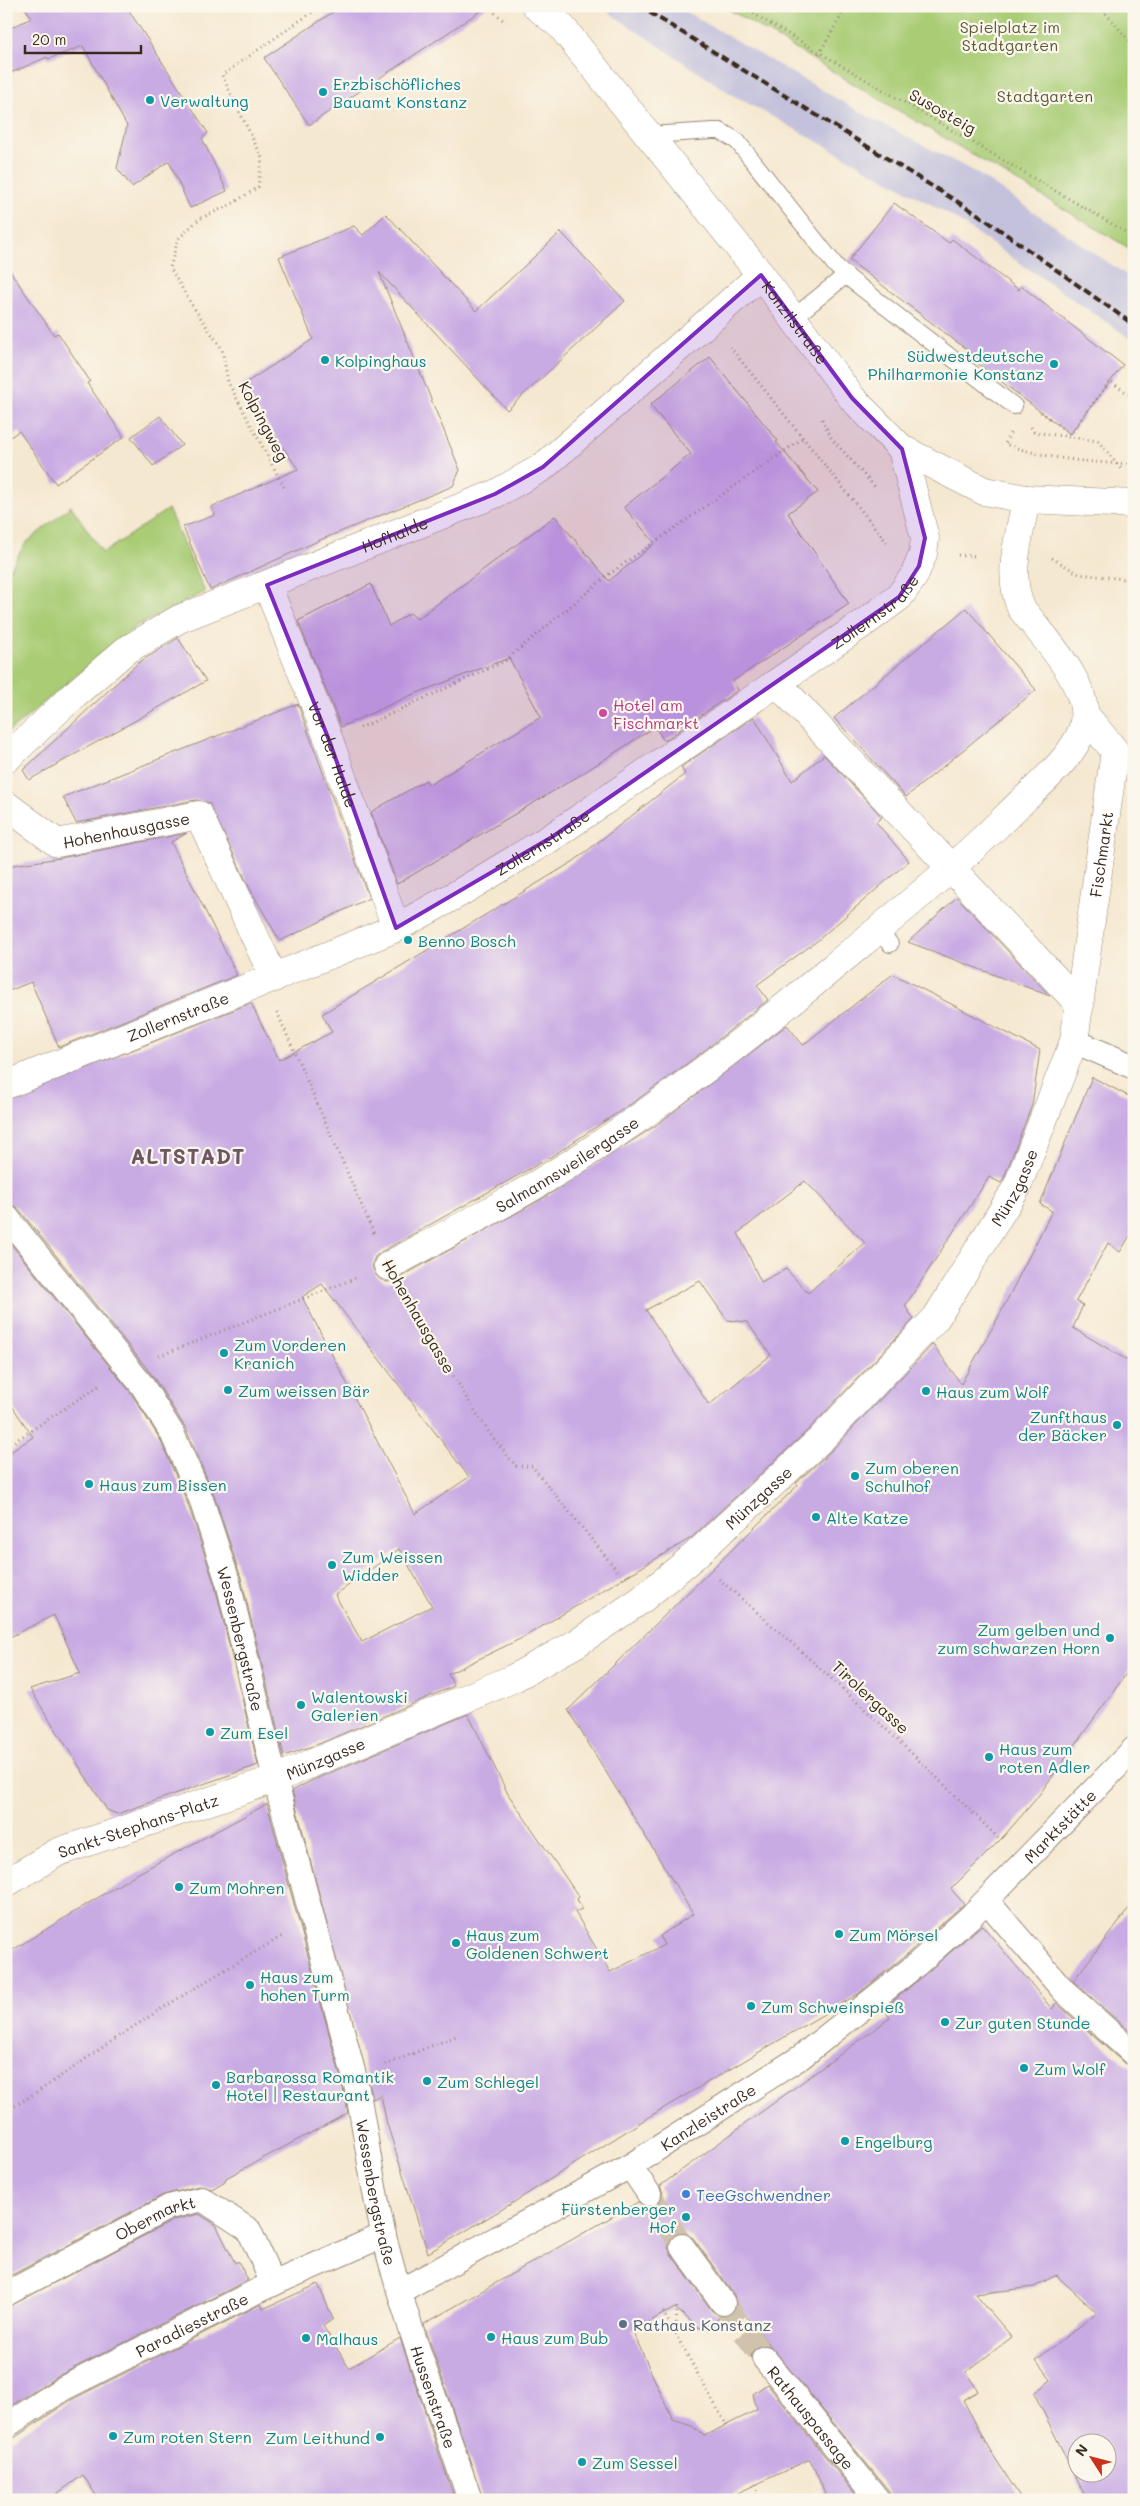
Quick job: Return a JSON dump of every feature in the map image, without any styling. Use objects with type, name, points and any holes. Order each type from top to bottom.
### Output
[{"type":"street","name":"Konzilstraße","points":[[536,6],[561,26],[761,275],[852,398],[902,449],[984,491],[1026,499],[1134,504]]},
{"type":"street","name":"Hofhalde","points":[[6,759],[75,694],[126,651],[179,619],[495,494],[543,466],[761,275]]},
{"type":"street","name":"Zollernstraße","points":[[6,1085],[396,928],[461,892],[552,837],[868,620],[899,597],[914,576],[923,554],[924,538],[902,449]]},
{"type":"street","name":"Fischmarkt","points":[[952,867],[1070,753],[1083,728],[1085,715],[1080,689],[1021,608],[1015,593],[1013,580],[1026,499]]},
{"type":"street","name":"Vor der Halde","points":[[267,585],[329,740],[396,928]]},
{"type":"street","points":[[776,683],[1080,1004]]},
{"type":"street","name":"Fischmarkt","points":[[1074,1041],[1115,752],[1085,715]]},
{"type":"street","name":"Hohenhausgasse","points":[[6,805],[56,843],[199,815],[268,980]]},
{"type":"street","name":"Salmannsweilergasse","points":[[388,1266],[508,1200],[579,1158],[640,1117],[884,937],[952,867]]},
{"type":"street","points":[[1074,1041],[1134,1066]]},
{"type":"street","name":"Münzgasse","points":[[275,1779],[512,1679],[577,1642],[641,1600],[693,1557],[821,1439],[936,1318],[1017,1187],[1074,1041]]},
{"type":"street","name":"Wessenbergstraße","points":[[6,1216],[128,1368],[172,1432],[201,1499],[228,1582],[275,1779],[354,2075],[363,2114],[384,2235],[400,2291]]},
{"type":"street","name":"Marktstätte","points":[[987,1901],[1134,1749]]},
{"type":"street","name":"Sankt-Stephans-Platz","points":[[6,1883],[58,1852],[275,1779]]},
{"type":"street","points":[[987,1901],[1064,1991],[1134,2054]]},
{"type":"street","name":"Kanzleistraße","points":[[400,2291],[630,2166],[801,2057],[916,1965],[987,1901]]},
{"type":"street","points":[[630,2166],[649,2194]]},
{"type":"street","name":"Obermarkt","points":[[6,2294],[169,2207],[202,2199],[249,2230],[273,2284]]},
{"type":"street","name":"Paradiesstraße","points":[[6,2426],[64,2388],[273,2284],[384,2235]]},
{"type":"street","points":[[682,2246],[723,2303]]},
{"type":"street","name":"Hussenstraße","points":[[400,2291],[470,2500]]},
{"type":"street","name":"Rathauspassage","points":[[764,2358],[878,2500]]},
{"type":"lane","points":[[650,135],[713,131],[730,136],[737,141],[827,256],[846,275],[1014,406]]},
{"type":"lane","points":[[793,318],[846,275]]},
{"type":"path","name":"Kolpingweg","points":[[284,487],[228,382],[222,349],[170,268],[178,240],[199,219],[232,204],[258,187],[262,158],[222,75],[321,6]]},
{"type":"path","name":"Susosteig","points":[[740,6],[1134,237]]},
{"type":"path","points":[[819,54],[847,6]]},
{"type":"path","points":[[1100,6],[1134,46]]},
{"type":"path","points":[[709,321],[896,554],[978,556]]},
{"type":"path","points":[[1134,398],[1110,381],[1070,434],[1020,396],[1009,412],[1014,420],[1014,426],[1005,444],[1043,455],[1134,464]]},
{"type":"path","points":[[1034,432],[1098,441],[1122,470]]},
{"type":"path","points":[[329,740],[505,661],[608,575],[803,438]]},
{"type":"path","points":[[1052,558],[1079,574],[1134,580]]},
{"type":"path","name":"Hohenhausgasse","points":[[268,980],[388,1266],[490,1434],[516,1466],[532,1466],[641,1600]]},
{"type":"path","points":[[6,1447],[128,1368],[388,1266]]},
{"type":"path","name":"Tirolergasse","points":[[693,1557],[805,1653],[916,1756],[1024,1863]]},
{"type":"path","points":[[6,2111],[38,2093],[116,2038],[200,1984],[312,1922]]},
{"type":"path","points":[[354,2075],[381,2067],[456,2036]]},
{"type":"path","points":[[676,2333],[678,2304]]},
{"type":"path","points":[[663,2312],[728,2426]]},
{"type":"path","points":[[756,2484],[756,2500]]},
{"type":"highlighted area","points":[[761,275],[852,398],[902,449],[925,538],[919,566],[899,597],[552,837],[396,928],[329,740],[267,585],[495,494],[543,467]]},
{"type":"shaded area","points":[[599,6],[676,6],[869,117],[975,172],[1134,280],[1134,341],[945,212],[731,94]]},
{"type":"green space","name":"Stadtgarten","points":[[723,6],[1134,6],[1134,251]]},
{"type":"green space","points":[[71,506],[103,553],[168,509],[205,592],[136,626],[6,734],[6,575],[26,543]]},
{"type":"building","name":"Verwaltung","points":[[24,6],[126,6],[208,133],[202,138],[227,191],[190,208],[169,161],[132,187],[117,168],[127,126],[83,46],[48,59],[47,57],[6,75],[6,30],[32,18]]},
{"type":"building","name":"Erzbischöfliches Bauamt Konstanz","points":[[342,6],[488,6],[309,125],[264,58]]},
{"type":"building","points":[[894,203],[949,243],[952,239],[1019,290],[1021,286],[1123,365],[1070,434],[968,356],[970,352],[849,260]]},
{"type":"building","points":[[386,214],[476,311],[561,232],[625,301],[507,410],[379,272],[460,470],[453,486],[320,540],[210,590],[183,527],[215,515],[211,507],[298,469],[241,386],[313,339],[279,257],[354,226],[363,235]]},
{"type":"building","points":[[6,265],[54,335],[58,333],[90,381],[87,383],[124,437],[56,484],[19,431],[6,440]]},
{"type":"building","points":[[710,357],[778,441],[776,442],[818,492],[788,513],[849,604],[733,681],[738,690],[664,741],[655,727],[577,777],[397,884],[371,812],[426,780],[429,785],[541,717],[509,658],[409,696],[341,727],[298,621],[371,584],[389,626],[410,613],[417,619],[555,516],[609,581],[655,543],[624,507],[691,454],[650,405]]},
{"type":"building","points":[[160,416],[182,445],[153,466],[131,437]]},
{"type":"building","points":[[966,608],[1036,690],[906,797],[834,718]]},
{"type":"building","points":[[178,638],[206,681],[29,780],[23,770],[138,663]]},
{"type":"building","points":[[298,704],[369,898],[280,941],[249,887],[209,803],[196,800],[76,823],[63,797]]},
{"type":"building","points":[[754,717],[792,781],[824,755],[882,817],[876,822],[909,861],[817,941],[757,985],[768,1000],[700,1054],[637,1100],[549,1158],[381,1252],[375,1257],[372,1265],[375,1274],[387,1282],[395,1280],[542,1199],[655,1126],[787,1025],[803,1045],[893,974],[1040,1050],[1032,1105],[1003,1180],[1001,1183],[989,1177],[905,1306],[914,1319],[810,1428],[691,1538],[524,1637],[448,1674],[454,1686],[321,1743],[284,1756],[241,1578],[214,1495],[185,1427],[153,1376],[17,1207],[6,1203],[6,1100],[251,1003],[279,1060],[332,1032],[322,1014],[574,861],[685,774],[681,767]],"holes":[[[805,1181],[865,1243],[808,1293],[786,1269],[761,1282],[738,1233]],[[700,1281],[727,1320],[747,1322],[771,1355],[709,1405],[646,1310]],[[322,1284],[469,1477],[415,1514],[302,1297]],[[399,1549],[432,1606],[362,1642],[335,1595]]]},
{"type":"building","points":[[187,833],[171,842],[237,975],[59,1047],[31,982],[6,992],[6,866],[60,858]]},
{"type":"building","points":[[957,897],[1050,996],[908,942]]},
{"type":"building","points":[[1092,1077],[1134,1099],[1134,1229],[1120,1252],[1108,1243],[1076,1301],[1083,1305],[1073,1328],[1134,1364],[1134,1663],[1036,1799],[1003,1837],[951,1889],[964,1904],[907,1954],[858,1994],[657,2112],[511,2204],[428,2253],[387,2124],[381,2095],[373,2099],[292,1791],[313,1780],[468,1714],[508,1794],[579,1897],[577,1899],[582,1909],[575,1912],[610,1972],[664,1945],[660,1936],[693,1914],[568,1710],[798,1485],[796,1483],[832,1450],[933,1344],[961,1384],[1000,1314],[1052,1211],[1040,1204]]},
{"type":"building","points":[[6,1238],[131,1393],[160,1439],[188,1504],[215,1586],[258,1765],[117,1814],[107,1810],[30,1689],[80,1673],[54,1615],[6,1639],[6,1455],[33,1437],[6,1397]]},
{"type":"building","points":[[267,1804],[341,2078],[348,2113],[226,2178],[225,2181],[212,2189],[199,2186],[163,2195],[6,2278],[6,1954],[133,1876]]},
{"type":"building","points":[[1134,1902],[1134,2035],[1073,1981]]},
{"type":"building","points":[[982,1925],[1052,2009],[1056,2003],[1125,2064],[1134,2067],[1134,2500],[1087,2500],[1079,2484],[1118,2484],[1118,2434],[1068,2434],[1068,2462],[1034,2393],[1051,2380],[1036,2360],[1097,2313],[1056,2275],[1034,2287],[975,2294],[1012,2337],[966,2372],[978,2391],[963,2400],[990,2450],[1022,2500],[891,2500],[889,2491],[736,2304],[734,2295],[693,2238],[681,2232],[674,2235],[670,2240],[668,2247],[671,2254],[712,2311],[721,2316],[711,2325],[699,2328],[675,2308],[632,2330],[673,2420],[692,2426],[704,2436],[757,2410],[753,2394],[767,2384],[860,2500],[828,2500],[810,2459],[723,2500],[483,2500],[424,2324],[638,2202],[650,2208],[657,2205],[663,2193],[660,2186],[890,2018],[884,2009]]},
{"type":"building","points":[[199,2214],[216,2225],[235,2263],[238,2261],[248,2280],[58,2376],[6,2409],[6,2308],[174,2220]]},
{"type":"building","points":[[318,2284],[333,2319],[323,2326],[349,2368],[400,2338],[455,2500],[99,2500],[83,2475],[48,2500],[6,2500],[6,2440],[14,2438],[71,2400],[261,2304],[263,2309]]},
{"type":"tunnel","points":[[649,2194],[682,2246]]},
{"type":"tunnel","points":[[723,2303],[764,2358]]},
{"type":"railway","points":[[639,6],[979,215],[1134,325]]},
{"type":"place","name":"Erzbischöfliches Bauamt Konstanz","points":[[323,92]]},
{"type":"place","name":"Verwaltung","points":[[150,100]]},
{"type":"place","name":"Kolpinghaus","points":[[325,360]]},
{"type":"place","name":"Südwestdeutsche Philharmonie Konstanz","points":[[1054,364]]},
{"type":"place","name":"Hotel am Fischmarkt","points":[[603,713]]},
{"type":"place","name":"Benno Bosch","points":[[408,940]]},
{"type":"place","name":"Zum Vorderen Kranich","points":[[224,1353]]},
{"type":"place","name":"Zum weissen Bär","points":[[228,1390]]},
{"type":"place","name":"Haus zum Wolf","points":[[926,1391]]},
{"type":"place","name":"Zunfthaus der Bäcker","points":[[1117,1425]]},
{"type":"place","name":"Zum oberen Schulhof","points":[[855,1476]]},
{"type":"place","name":"Haus zum Bissen","points":[[89,1484]]},
{"type":"place","name":"Alte Katze","points":[[816,1517]]},
{"type":"place","name":"Zum Weissen Widder","points":[[332,1565]]},
{"type":"place","name":"Zum gelben und zum schwarzen Horn","points":[[1110,1638]]},
{"type":"place","name":"Walentowski Galerien","points":[[301,1705]]},
{"type":"place","name":"Zum Esel","points":[[210,1732]]},
{"type":"place","name":"Haus zum roten Adler","points":[[989,1757]]},
{"type":"place","name":"Zum Mohren","points":[[179,1887]]},
{"type":"place","name":"Zum Mörsel","points":[[839,1934]]},
{"type":"place","name":"Haus zum Goldenen Schwert","points":[[456,1943]]},
{"type":"place","name":"Haus zum hohen Turm","points":[[250,1985]]},
{"type":"place","name":"Zum Schweinspieß","points":[[751,2006]]},
{"type":"place","name":"Zur guten Stunde","points":[[945,2022]]},
{"type":"place","name":"Zum Wolf","points":[[1024,2068]]},
{"type":"place","name":"Zum Schlegel","points":[[427,2081]]},
{"type":"place","name":"Barbarossa Romantik Hotel | Restaurant","points":[[216,2085]]},
{"type":"place","name":"Engelburg","points":[[845,2141]]},
{"type":"place","name":"TeeGschwendner","points":[[686,2194]]},
{"type":"place","name":"Fürstenberger Hof","points":[[686,2217]]},
{"type":"place","name":"Rathaus Konstanz","points":[[623,2324]]},
{"type":"place","name":"Haus zum Bub","points":[[491,2337]]},
{"type":"place","name":"Malhaus","points":[[306,2338]]},
{"type":"place","name":"Zum roten Stern","points":[[113,2436]]},
{"type":"place","name":"Zum Leithund","points":[[380,2437]]},
{"type":"place","name":"Zum Sessel","points":[[582,2462]]},
{"type":"district","name":"ALTSTADT","points":[[188,1155]]},
{"type":"park label","name":"Spielplatz im Stadtgarten","points":[[1010,35]]}]
